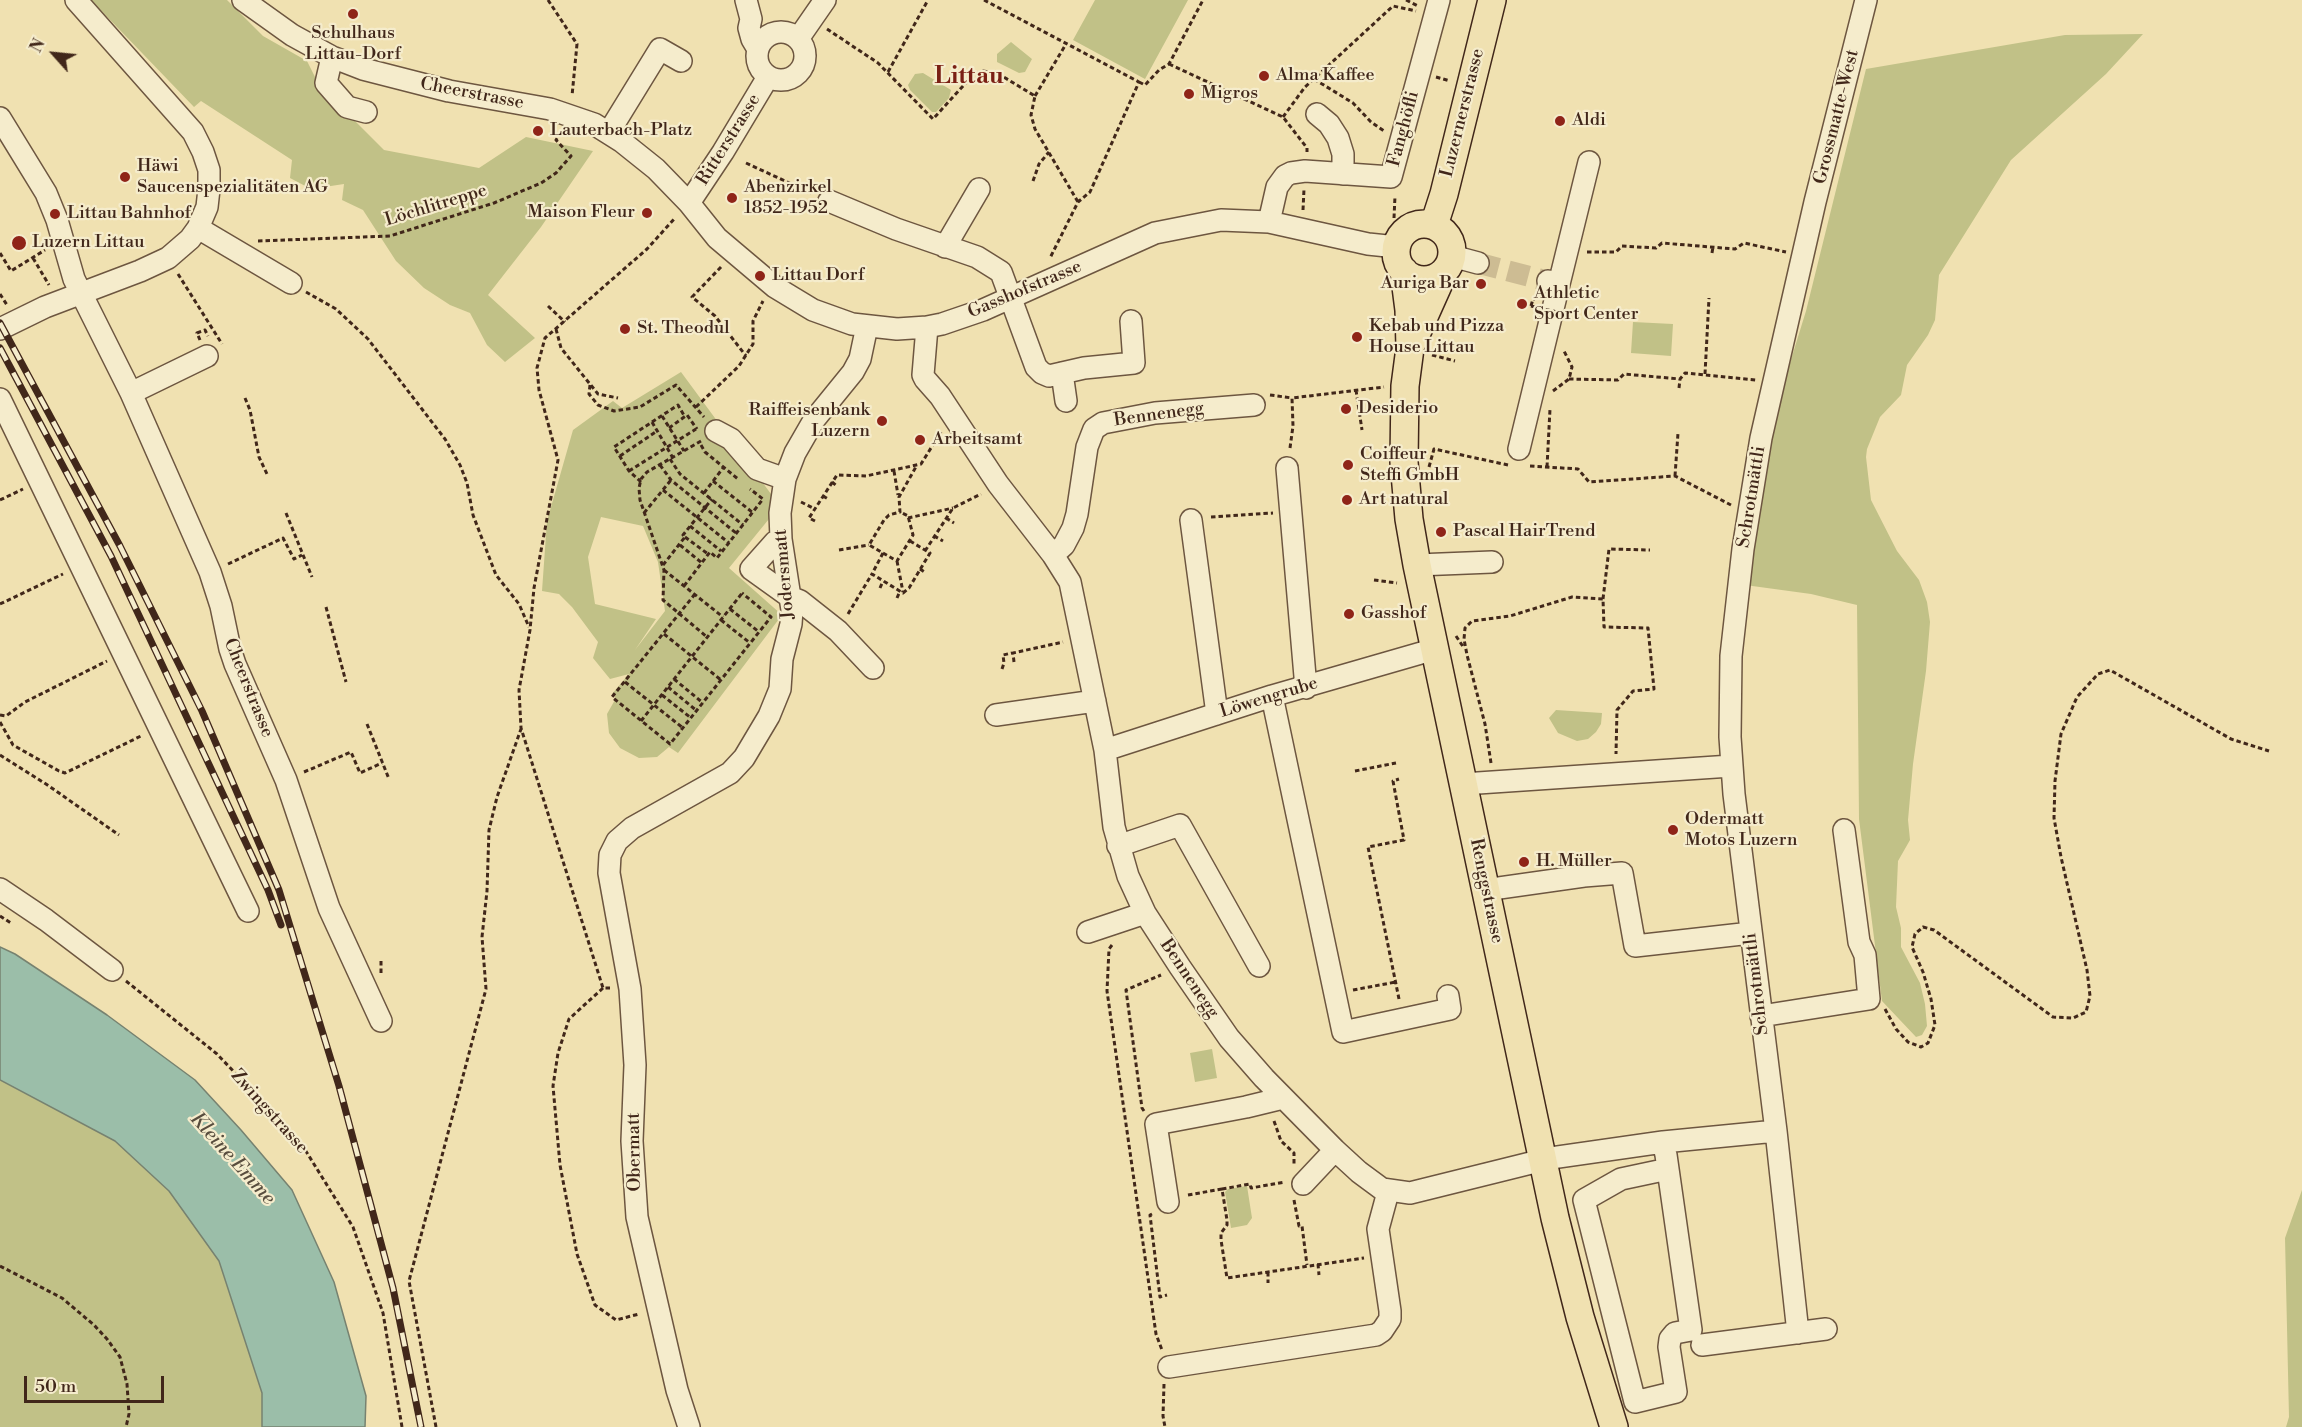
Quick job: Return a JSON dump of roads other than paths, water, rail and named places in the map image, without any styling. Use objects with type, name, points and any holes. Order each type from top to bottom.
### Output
[{"type":"main road","name":"Luzernerstrasse","points":[[1434,225],[1444,194],[1492,0]]},
{"type":"main road","points":[[1413,225],[1434,225],[1446,233],[1450,240],[1447,265],[1434,279],[1413,278],[1400,259],[1400,238],[1413,225]]},
{"type":"main road","name":"Renggstrasse","points":[[1400,259],[1408,310],[1410,348],[1403,419],[1407,574],[1442,642],[1463,784],[1555,1218],[1580,1317],[1614,1427]]},
{"type":"main road","name":"Renggstrasse","points":[[1410,348],[1447,265]]},
{"type":"street","points":[[0,329],[168,258],[183,246],[198,228],[207,207],[210,180],[207,162],[186,123],[76,0]]},
{"type":"street","name":"Cheerstrasse","points":[[243,0],[292,35],[332,57],[363,69],[411,83],[559,111],[583,119],[609,132],[656,169],[683,209]]},
{"type":"street","points":[[798,39],[825,0]]},
{"type":"street","name":"Grossmatte-West","points":[[1808,233],[1866,0]]},
{"type":"street","name":"Fanghöfli","points":[[1269,222],[1274,193],[1285,176],[1297,171],[1391,177],[1437,8]]},
{"type":"street","points":[[748,10],[775,33]]},
{"type":"street","points":[[748,10],[749,28],[758,49],[759,68],[768,77],[783,80],[791,78],[802,68],[805,52],[798,39],[791,34],[775,33],[764,38],[758,49]]},
{"type":"street","points":[[609,132],[660,48],[681,61]]},
{"type":"street","points":[[332,57],[326,83],[347,107],[366,112]]},
{"type":"street","name":"Ritterstrasse","points":[[683,209],[723,152],[768,77]]},
{"type":"street","points":[[1317,114],[1329,124],[1338,138],[1343,154],[1343,174]]},
{"type":"street","name":"Cheerstrasse","points":[[0,118],[46,193],[59,227],[69,266],[131,393],[210,572],[235,664],[286,780],[329,908],[381,1021]]},
{"type":"street","points":[[1522,458],[1553,282],[1589,162]]},
{"type":"street","points":[[945,247],[979,189]]},
{"type":"street","points":[[829,201],[945,247],[977,257],[1001,272],[1036,367],[1049,376],[1134,363],[1131,321]]},
{"type":"street","name":"Gasshofstrasse","points":[[683,209],[709,229],[734,254],[795,301],[826,316],[867,326],[897,329],[927,327],[983,310],[1155,233],[1221,220],[1269,222],[1368,244],[1400,259]]},
{"type":"street","points":[[198,228],[291,284]]},
{"type":"street","name":"Schrotmättli","points":[[1798,1333],[1776,1131],[1731,766],[1731,656],[1743,549],[1761,438],[1808,233]]},
{"type":"street","points":[[1447,265],[1478,263]]},
{"type":"street","name":"Jodersmatt","points":[[609,873],[610,855],[617,841],[632,828],[730,773],[744,758],[769,716],[780,689],[782,659],[791,624],[792,610],[781,539],[780,513],[785,479],[795,453],[814,420],[860,359],[867,326]]},
{"type":"street","name":"Bennenegg","points":[[927,327],[923,375],[998,484],[1053,555],[1070,582],[1105,750],[1118,846],[1128,876],[1145,913],[1180,967],[1274,1100],[1367,1179],[1388,1192]]},
{"type":"street","points":[[131,393],[215,352]]},
{"type":"street","points":[[1062,373],[1066,400]]},
{"type":"street","points":[[0,399],[248,911]]},
{"type":"street","name":"Bennenegg","points":[[1053,555],[1064,545],[1073,528],[1087,447],[1094,429],[1103,423],[1155,413],[1259,400]]},
{"type":"street","points":[[705,435],[731,439],[757,469],[785,479]]},
{"type":"street","points":[[1287,468],[1306,687]]},
{"type":"street","points":[[1191,520],[1217,714]]},
{"type":"street","points":[[781,539],[775,542],[751,569],[790,597],[800,601],[838,631],[873,668]]},
{"type":"street","points":[[1407,574],[1492,562]]},
{"type":"street","name":"Löwengrube","points":[[1105,750],[1442,642]]},
{"type":"street","points":[[1272,696],[1342,1032],[1450,1009],[1448,996]]},
{"type":"street","points":[[996,715],[1095,701]]},
{"type":"street","points":[[1463,784],[1731,766]]},
{"type":"street","points":[[1118,846],[1180,825],[1259,966]]},
{"type":"street","points":[[1761,1016],[1869,999],[1865,954],[1859,942],[1844,830]]},
{"type":"street","name":"Obermatt","points":[[609,873],[630,989],[636,1065],[632,1141],[637,1217],[677,1390],[689,1427]]},
{"type":"street","points":[[1485,890],[1622,873],[1635,946],[1751,933]]},
{"type":"street","points":[[0,889],[46,920],[112,970]]},
{"type":"street","points":[[1088,932],[1145,913]]},
{"type":"street","points":[[1168,1202],[1156,1124],[1274,1100]]},
{"type":"street","points":[[1169,1367],[1376,1335],[1382,1331],[1390,1319],[1378,1229],[1388,1192],[1410,1193],[1543,1160],[1663,1142],[1776,1131]]},
{"type":"street","points":[[1663,1142],[1668,1169],[1691,1330],[1675,1333],[1670,1339],[1669,1347],[1676,1392],[1635,1402],[1584,1200],[1621,1179],[1668,1169]]},
{"type":"street","points":[[1626,1147],[1630,1177]]},
{"type":"street","points":[[1295,1182],[1335,1150]]},
{"type":"street","points":[[1702,1345],[1826,1329]]},
{"type":"water","name":"Kleine Emme","points":[[0,947],[15,954],[107,1015],[195,1080],[292,1190],[334,1282],[366,1396],[365,1427],[262,1427],[262,1393],[219,1261],[169,1191],[115,1141],[0,1080]]},
{"type":"tunnel","points":[[1478,263],[1547,281]]},
{"type":"railway","points":[[0,323],[120,546],[202,711],[279,890],[339,1086],[393,1288],[421,1427]]},
{"type":"railway","points":[[0,348],[111,556],[268,890],[281,925]]},
{"type":"place","name":"Schulhaus Littau-Dorf","points":[[353,14]]},
{"type":"place","name":"Alma Kaffee","points":[[1264,76]]},
{"type":"place","name":"Migros","points":[[1189,94]]},
{"type":"place","name":"Aldi","points":[[1560,121]]},
{"type":"place","name":"Lauterbach-Platz","points":[[538,131]]},
{"type":"place","name":"Häwi Saucenspezialitäten AG","points":[[125,177]]},
{"type":"place","name":"Abenzirkel 1852-1952","points":[[732,198]]},
{"type":"place","name":"Maison Fleur","points":[[647,213]]},
{"type":"place","name":"Littau Bahnhof","points":[[55,214]]},
{"type":"place","name":"Luzern Littau","points":[[19,243]]},
{"type":"place","name":"Littau Dorf","points":[[760,276]]},
{"type":"place","name":"Auriga Bar","points":[[1481,284]]},
{"type":"place","name":"Athletic Sport Center","points":[[1522,304]]},
{"type":"place","name":"St. Theodul","points":[[625,329]]},
{"type":"place","name":"Kebab und Pizza House Littau","points":[[1357,337]]},
{"type":"place","name":"Desiderio","points":[[1346,409]]},
{"type":"place","name":"Raiffeisenbank Luzern","points":[[882,421]]},
{"type":"place","name":"Arbeitsamt","points":[[920,440]]},
{"type":"place","name":"Coiffeur Steffi GmbH","points":[[1348,465]]},
{"type":"place","name":"Art natural","points":[[1347,500]]},
{"type":"place","name":"Pascal HairTrend","points":[[1441,532]]},
{"type":"place","name":"Gasshof","points":[[1349,614]]},
{"type":"place","name":"Odermatt Motos Luzern","points":[[1673,830]]},
{"type":"place","name":"H. Müller","points":[[1524,862]]},
{"type":"district","name":"Littau","points":[[969,77]]}]
